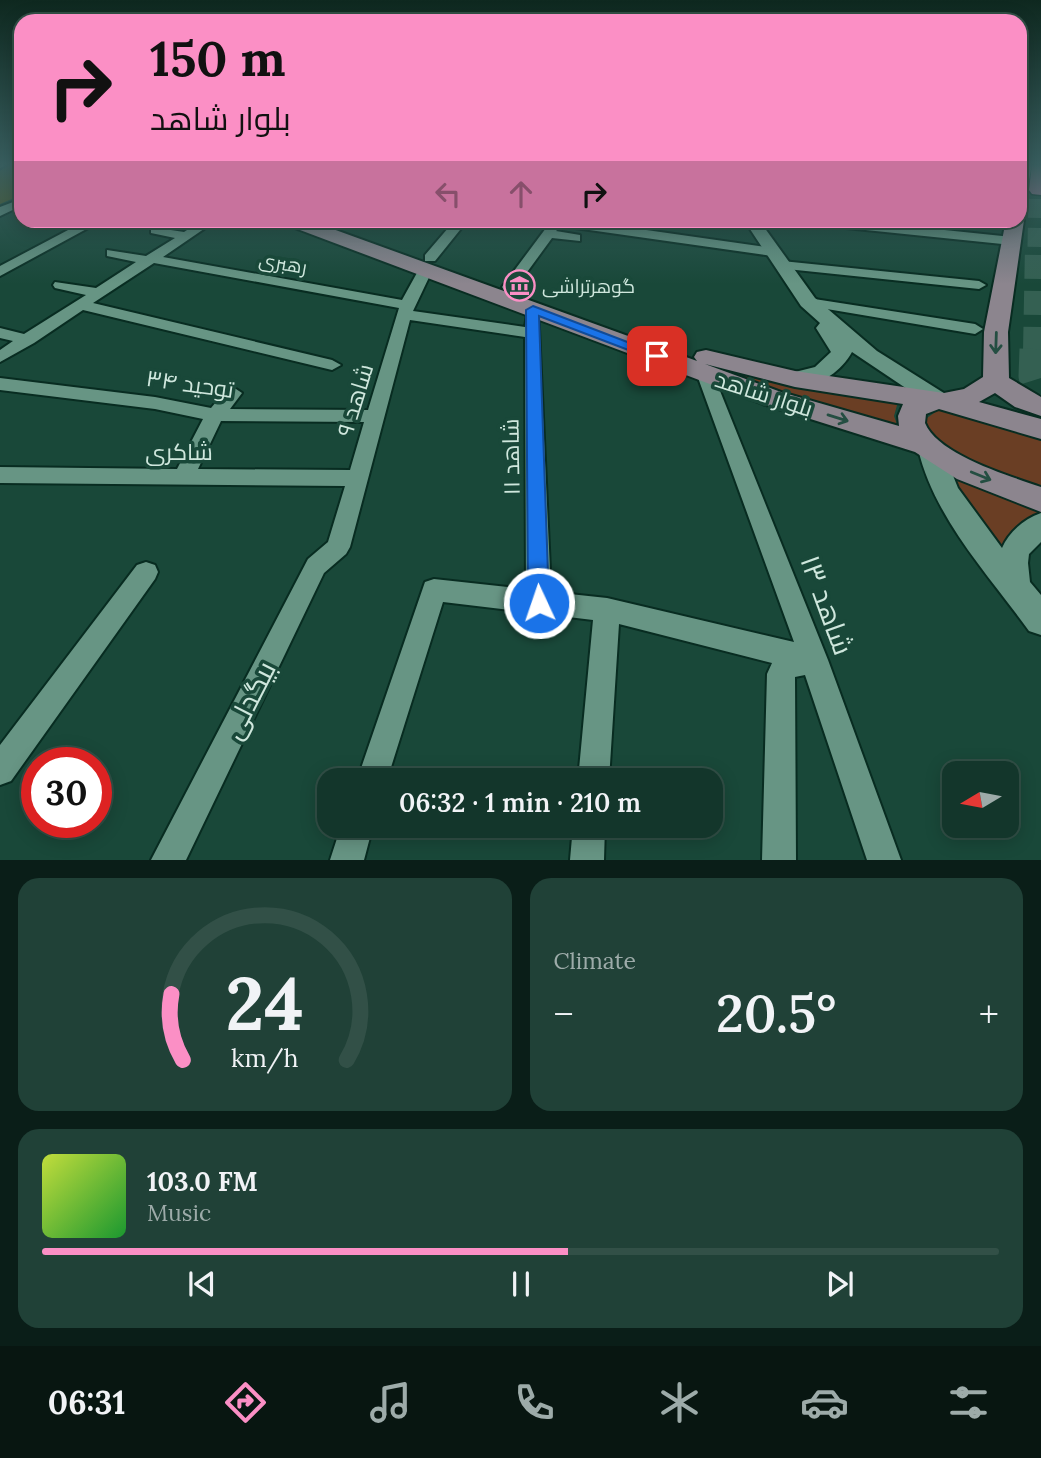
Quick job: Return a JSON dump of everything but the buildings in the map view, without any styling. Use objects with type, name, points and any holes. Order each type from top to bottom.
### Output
[{"type":"main road","name":"بلوار شاهد","points":[[315,228],[509,288],[686,351],[795,379],[938,401],[1041,429]]},
{"type":"main road","name":"بلوار شاهد","points":[[344,228],[427,264],[533,321],[928,446],[957,467],[1041,500]]},
{"type":"main road","points":[[996,381],[996,332],[1014,231]]},
{"type":"main road","points":[[928,446],[914,429],[911,415],[917,405],[971,396],[996,381]]},
{"type":"main road","points":[[996,381],[1024,401],[1041,407]]},
{"type":"street","points":[[0,272],[82,228]]},
{"type":"street","points":[[0,358],[199,228]]},
{"type":"street","name":"شاهد ۹","points":[[338,547],[406,310],[427,264],[456,228]]},
{"type":"street","points":[[756,228],[842,352],[827,371],[795,379]]},
{"type":"street","points":[[958,228],[1014,231]]},
{"type":"street","points":[[155,230],[187,236]]},
{"type":"street","points":[[549,231],[979,285]]},
{"type":"street","points":[[549,231],[575,238]]},
{"type":"street","points":[[549,231],[563,249]]},
{"type":"street","points":[[509,288],[549,231]]},
{"type":"street","name":"رهبری","points":[[112,253],[406,310]]},
{"type":"street","points":[[60,285],[98,293]]},
{"type":"street","points":[[807,302],[975,329]]},
{"type":"street","points":[[807,302],[869,356],[938,401]]},
{"type":"street","points":[[80,305],[332,365]]},
{"type":"street","points":[[406,310],[533,321]]},
{"type":"street","name":"شاهد ۱۱","points":[[533,321],[539,603]]},
{"type":"street","points":[[0,333],[28,340]]},
{"type":"street","name":"شاهد ۱۳","points":[[706,375],[814,660],[884,859]]},
{"type":"street","name":"توحید ۳۴","points":[[0,384],[155,403],[215,415],[375,416]]},
{"type":"street","points":[[183,477],[215,415],[233,393]]},
{"type":"street","points":[[928,446],[933,467],[944,487],[996,566],[1015,584],[1041,620]]},
{"type":"street","name":"شاکری","points":[[0,475],[358,478]]},
{"type":"street","points":[[1015,584],[1011,560],[1016,547],[1035,534]]},
{"type":"street","name":"بیگدلی","points":[[168,859],[316,566],[338,547]]},
{"type":"street","points":[[0,770],[146,572]]},
{"type":"street","points":[[376,768],[434,590],[607,610],[814,660]]},
{"type":"street","points":[[594,768],[607,610]]},
{"type":"street","points":[[779,859],[781,674],[788,663],[814,660]]},
{"type":"street","points":[[346,859],[353,838]]},
{"type":"street","points":[[587,859],[588,838]]},
{"type":"shaded area","points":[[695,365],[793,383],[899,398],[894,416],[900,433]]},
{"type":"shaded area","points":[[941,408],[1041,435],[1041,490],[972,464],[939,444],[930,432],[927,418]]},
{"type":"shaded area","points":[[941,473],[1039,511],[1005,541],[996,554]]},
{"type":"tunnel","points":[[1037,247],[1038,204]]},
{"type":"tunnel","points":[[1035,351],[1037,245]]},
{"type":"tunnel","points":[[1035,349],[1034,376],[1041,398]]},
{"type":"place","name":"گوهرتراشی","points":[[519,286]]},
{"type":"route","points":[[539,603],[533,310],[657,356]]}]
